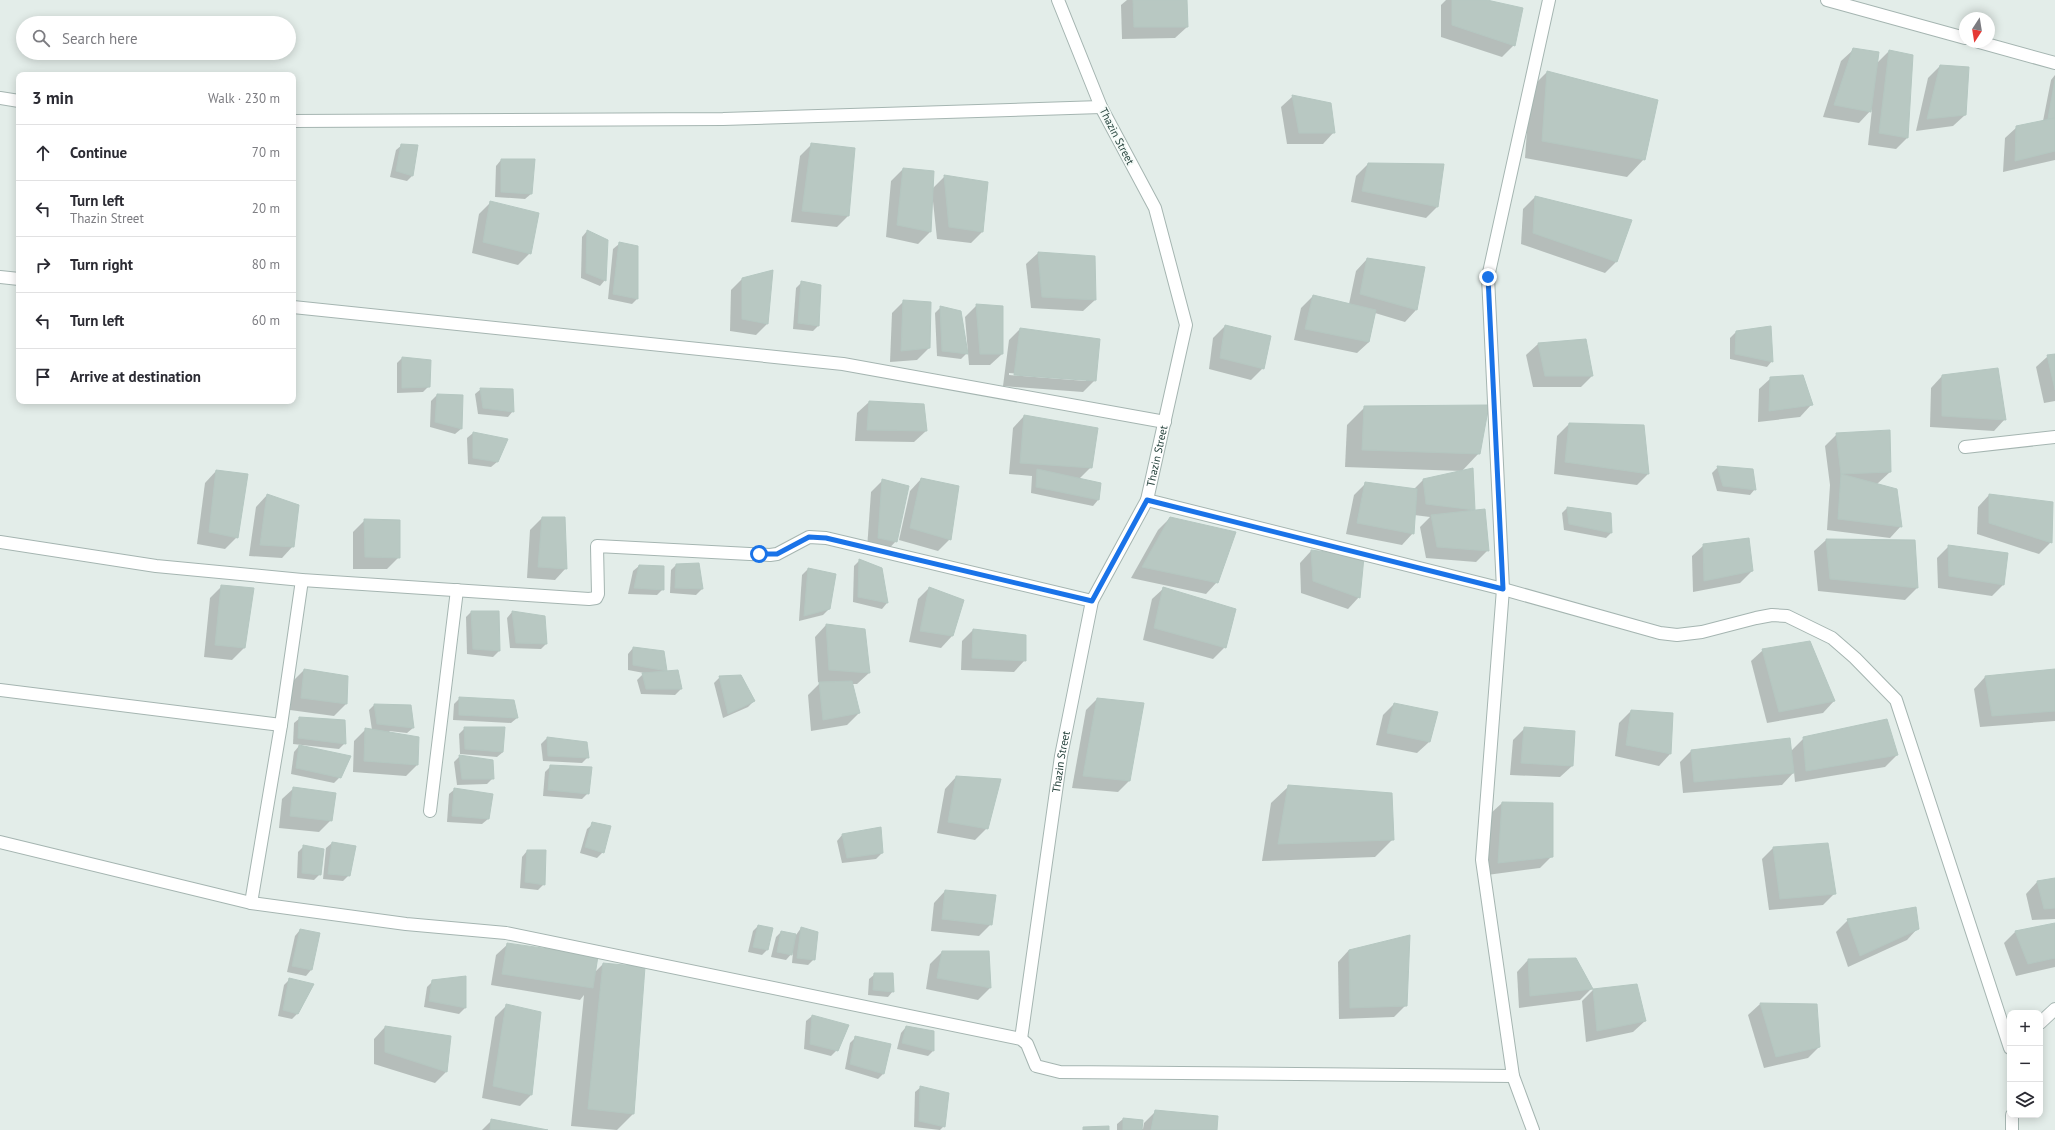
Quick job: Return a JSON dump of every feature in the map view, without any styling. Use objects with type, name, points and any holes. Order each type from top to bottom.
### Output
[{"type":"street","name":"Thazin Street","points":[[1021,1039],[1061,756],[1092,601],[1147,500],[1186,325],[1155,208],[1101,107],[1058,0]]},
{"type":"street","points":[[1533,1130],[1513,1076],[1482,860],[1503,589],[1488,277],[1549,0]]},
{"type":"street","points":[[1828,0],[1959,36]]},
{"type":"street","points":[[1995,46],[2055,63]]},
{"type":"street","points":[[0,98],[16,101]]},
{"type":"street","points":[[296,121],[723,118],[1101,107]]},
{"type":"street","points":[[0,277],[16,279]]},
{"type":"street","points":[[296,307],[843,364],[1165,422]]},
{"type":"street","points":[[1965,447],[2055,437]]},
{"type":"street","points":[[1147,500],[1503,589],[1660,633],[1677,636],[1702,632],[1772,615],[1787,616],[1832,638],[1855,658],[1896,700],[2009,1046]]},
{"type":"street","points":[[0,542],[156,566],[302,580],[589,599],[596,598],[598,594],[597,546],[770,555],[777,554],[809,537],[826,538],[1092,601]]},
{"type":"street","points":[[251,903],[281,725],[302,580]]},
{"type":"street","points":[[430,811],[457,590]]},
{"type":"street","points":[[0,690],[281,725]]},
{"type":"street","points":[[0,842],[251,903],[406,924],[506,933],[1021,1039],[1027,1044],[1036,1066],[1060,1072],[1513,1076]]},
{"type":"street","points":[[2043,1020],[2055,1010]]},
{"type":"street","points":[[2012,1118],[2012,1130]]},
{"type":"building","points":[[1133,0],[1187,0],[1188,27],[1134,27]]},
{"type":"building","points":[[1452,0],[1487,0],[1523,8],[1515,46],[1452,25]]},
{"type":"building","points":[[1853,48],[1879,52],[1871,112],[1834,105]]},
{"type":"building","points":[[1889,50],[1913,55],[1908,138],[1879,133]]},
{"type":"building","points":[[1940,65],[1969,67],[1966,115],[1927,119]]},
{"type":"building","points":[[1547,71],[1658,100],[1645,160],[1542,141]]},
{"type":"building","points":[[2055,79],[2055,118],[2048,119]]},
{"type":"building","points":[[1292,95],[1331,103],[1335,133],[1299,133]]},
{"type":"building","points":[[2055,118],[2055,151],[2015,161],[2016,126]]},
{"type":"building","points":[[811,143],[855,148],[849,216],[802,211]]},
{"type":"building","points":[[401,144],[418,145],[413,176],[396,171]]},
{"type":"building","points":[[501,159],[535,159],[532,194],[501,192]]},
{"type":"building","points":[[1368,163],[1444,164],[1438,207],[1362,191]]},
{"type":"building","points":[[903,168],[934,171],[931,232],[897,225]]},
{"type":"building","points":[[944,175],[988,182],[983,232],[949,227]]},
{"type":"building","points":[[1535,196],[1632,220],[1617,262],[1533,233]]},
{"type":"building","points":[[490,201],[539,213],[531,254],[483,242]]},
{"type":"building","points":[[587,230],[608,240],[606,281],[586,273]]},
{"type":"building","points":[[619,242],[638,246],[638,299],[613,294]]},
{"type":"building","points":[[1038,252],[1095,256],[1096,300],[1042,297]]},
{"type":"building","points":[[1367,258],[1425,267],[1417,310],[1360,294]]},
{"type":"building","points":[[773,270],[768,324],[742,319],[742,278]]},
{"type":"building","points":[[801,281],[821,285],[819,326],[798,323]]},
{"type":"building","points":[[1313,295],[1376,310],[1369,342],[1305,329]]},
{"type":"building","points":[[903,300],[931,302],[930,348],[901,351]]},
{"type":"building","points":[[976,304],[1003,306],[1003,354],[980,354]]},
{"type":"building","points":[[940,306],[961,311],[968,354],[942,351]]},
{"type":"building","points":[[1225,325],[1271,336],[1264,369],[1220,358]]},
{"type":"building","points":[[1771,326],[1773,362],[1735,354],[1736,331]]},
{"type":"building","points":[[1020,328],[1100,339],[1096,381],[1014,375]]},
{"type":"building","points":[[1586,339],[1593,376],[1545,376],[1538,343]]},
{"type":"building","points":[[2055,354],[2055,390],[2047,355]]},
{"type":"building","points":[[402,357],[431,360],[430,387],[402,388]]},
{"type":"building","points":[[1998,368],[2006,420],[1942,416],[1942,375]]},
{"type":"building","points":[[1803,375],[1813,405],[1769,411],[1770,377]]},
{"type":"building","points":[[480,388],[513,389],[514,412],[483,408]]},
{"type":"building","points":[[437,394],[463,395],[462,429],[435,422]]},
{"type":"building","points":[[869,401],[924,404],[927,431],[867,430]]},
{"type":"building","points":[[1489,405],[1480,454],[1362,450],[1364,406]]},
{"type":"building","points":[[1024,415],[1098,428],[1092,468],[1020,463]]},
{"type":"building","points":[[1569,423],[1644,425],[1649,474],[1565,462]]},
{"type":"building","points":[[1890,430],[1891,472],[1841,474],[1836,433]]},
{"type":"building","points":[[473,432],[508,439],[498,462],[473,458]]},
{"type":"building","points":[[1717,466],[1753,469],[1756,490],[1723,486]]},
{"type":"building","points":[[1473,468],[1475,510],[1426,504],[1423,479]]},
{"type":"building","points":[[1037,469],[1101,483],[1099,500],[1036,487]]},
{"type":"building","points":[[216,470],[248,474],[238,538],[209,532]]},
{"type":"building","points":[[1841,474],[1897,489],[1902,527],[1838,519]]},
{"type":"building","points":[[921,478],[959,486],[951,540],[910,528]]},
{"type":"building","points":[[882,479],[909,486],[897,542],[878,538]]},
{"type":"building","points":[[1365,482],[1417,489],[1414,534],[1357,523]]},
{"type":"building","points":[[267,494],[299,505],[294,547],[260,545]]},
{"type":"building","points":[[1989,494],[2053,502],[2052,543],[1989,523]]},
{"type":"building","points":[[1567,507],[1611,513],[1612,533],[1569,524]]},
{"type":"building","points":[[1485,509],[1489,551],[1437,547],[1431,515]]},
{"type":"building","points":[[542,517],[565,517],[567,569],[538,567]]},
{"type":"building","points":[[1170,517],[1236,532],[1218,583],[1142,567]]},
{"type":"building","points":[[364,519],[400,520],[400,558],[365,557]]},
{"type":"building","points":[[1749,538],[1753,571],[1704,581],[1703,544]]},
{"type":"building","points":[[1826,539],[1915,540],[1918,588],[1830,579]]},
{"type":"building","points":[[1948,545],[2008,553],[2004,585],[1949,576]]},
{"type":"building","points":[[1311,550],[1364,557],[1360,598],[1313,581]]},
{"type":"building","points":[[859,559],[882,568],[888,603],[858,597]]},
{"type":"building","points":[[699,563],[703,589],[675,588],[676,564]]},
{"type":"building","points":[[639,565],[664,566],[664,590],[634,588]]},
{"type":"building","points":[[808,568],[836,574],[830,609],[804,616]]},
{"type":"building","points":[[221,585],[254,588],[245,648],[215,645]]},
{"type":"building","points":[[929,587],[964,600],[953,636],[920,631]]},
{"type":"building","points":[[1163,587],[1236,609],[1226,648],[1154,628]]},
{"type":"building","points":[[471,611],[499,611],[500,651],[473,649]]},
{"type":"building","points":[[512,611],[545,616],[547,644],[516,643]]},
{"type":"building","points":[[826,624],[865,629],[870,673],[829,670]]},
{"type":"building","points":[[973,629],[1026,635],[1026,661],[972,658]]},
{"type":"building","points":[[1810,641],[1835,701],[1779,712],[1762,649]]},
{"type":"building","points":[[633,647],[664,651],[667,671],[633,665]]},
{"type":"building","points":[[304,669],[348,676],[347,704],[301,698]]},
{"type":"building","points":[[2055,669],[2055,711],[1992,716],[1985,676]]},
{"type":"building","points":[[678,670],[682,689],[646,689],[642,673]]},
{"type":"building","points":[[741,675],[755,701],[728,714],[719,676]]},
{"type":"building","points":[[852,681],[860,713],[823,720],[819,682]]},
{"type":"building","points":[[459,697],[514,700],[518,718],[459,715]]},
{"type":"building","points":[[1097,698],[1144,703],[1130,781],[1083,776]]},
{"type":"building","points":[[1394,703],[1438,712],[1430,742],[1387,733]]},
{"type":"building","points":[[374,704],[411,705],[414,728],[377,724]]},
{"type":"building","points":[[1631,710],[1673,713],[1671,754],[1626,745]]},
{"type":"building","points":[[299,717],[345,720],[346,744],[298,738]]},
{"type":"building","points":[[1887,719],[1898,755],[1806,771],[1803,737]]},
{"type":"building","points":[[464,727],[505,727],[503,752],[465,749]]},
{"type":"building","points":[[1524,727],[1575,731],[1573,766],[1521,763]]},
{"type":"building","points":[[365,728],[419,737],[418,765],[364,761]]},
{"type":"building","points":[[547,737],[587,742],[589,758],[548,756]]},
{"type":"building","points":[[1790,738],[1794,773],[1694,782],[1691,750]]},
{"type":"building","points":[[299,745],[351,756],[341,778],[296,768]]},
{"type":"building","points":[[459,755],[493,760],[494,779],[462,779]]},
{"type":"building","points":[[550,765],[592,767],[589,794],[548,790]]},
{"type":"building","points":[[956,776],[1001,779],[988,829],[948,822]]},
{"type":"building","points":[[1288,785],[1392,793],[1394,840],[1278,844]]},
{"type":"building","points":[[293,787],[336,793],[332,821],[290,816]]},
{"type":"building","points":[[454,788],[493,794],[489,819],[452,816]]},
{"type":"building","points":[[1502,802],[1553,803],[1553,857],[1498,863]]},
{"type":"building","points":[[592,822],[611,826],[604,853],[585,847]]},
{"type":"building","points":[[881,827],[883,853],[847,858],[842,834]]},
{"type":"building","points":[[332,842],[356,846],[350,876],[328,874]]},
{"type":"building","points":[[1828,843],[1836,894],[1780,899],[1773,847]]},
{"type":"building","points":[[303,845],[324,849],[321,875],[302,873]]},
{"type":"building","points":[[527,850],[546,850],[545,885],[525,882]]},
{"type":"building","points":[[2055,878],[2055,908],[2044,909],[2037,881]]},
{"type":"building","points":[[945,890],[996,895],[992,925],[942,919]]},
{"type":"building","points":[[1916,907],[1919,929],[1860,956],[1847,919]]},
{"type":"building","points":[[2055,923],[2055,958],[2028,964],[2015,931]]},
{"type":"building","points":[[758,925],[773,928],[768,950],[753,947]]},
{"type":"building","points":[[801,927],[818,932],[815,960],[797,958]]},
{"type":"building","points":[[300,929],[320,933],[312,970],[292,966]]},
{"type":"building","points":[[781,931],[796,934],[792,955],[777,952]]},
{"type":"building","points":[[1410,935],[1407,1006],[1350,1008],[1349,950]]},
{"type":"building","points":[[507,943],[598,956],[593,988],[502,974]]},
{"type":"building","points":[[942,951],[989,951],[991,988],[937,978]]},
{"type":"building","points":[[1576,958],[1593,989],[1530,996],[1528,959]]},
{"type":"building","points":[[603,963],[645,967],[634,1114],[588,1109]]},
{"type":"building","points":[[874,973],[893,973],[894,992],[873,990]]},
{"type":"building","points":[[466,976],[466,1008],[429,1001],[432,980]]},
{"type":"building","points":[[289,978],[314,984],[298,1014],[283,1010]]},
{"type":"building","points":[[1637,984],[1646,1021],[1597,1031],[1593,989]]},
{"type":"building","points":[[1760,1003],[1817,1004],[1820,1047],[1776,1057]]},
{"type":"building","points":[[506,1004],[541,1012],[532,1095],[493,1086]]},
{"type":"building","points":[[812,1015],[849,1025],[838,1051],[810,1044]]},
{"type":"building","points":[[385,1026],[451,1036],[447,1072],[385,1052]]},
{"type":"building","points":[[906,1026],[934,1031],[934,1051],[902,1043]]},
{"type":"building","points":[[855,1036],[891,1044],[884,1074],[850,1064]]},
{"type":"building","points":[[920,1086],[949,1093],[945,1127],[919,1121]]},
{"type":"building","points":[[1155,1110],[1218,1116],[1217,1130],[1151,1130]]},
{"type":"building","points":[[1123,1118],[1143,1120],[1142,1130],[1123,1130]]},
{"type":"building","points":[[491,1119],[548,1130],[490,1130]]},
{"type":"building","points":[[1109,1126],[1109,1130],[1083,1130],[1083,1127]]},
{"type":"route","points":[[759,554],[777,554],[809,537],[826,538],[1092,601],[1147,500],[1503,589],[1488,277]]}]
